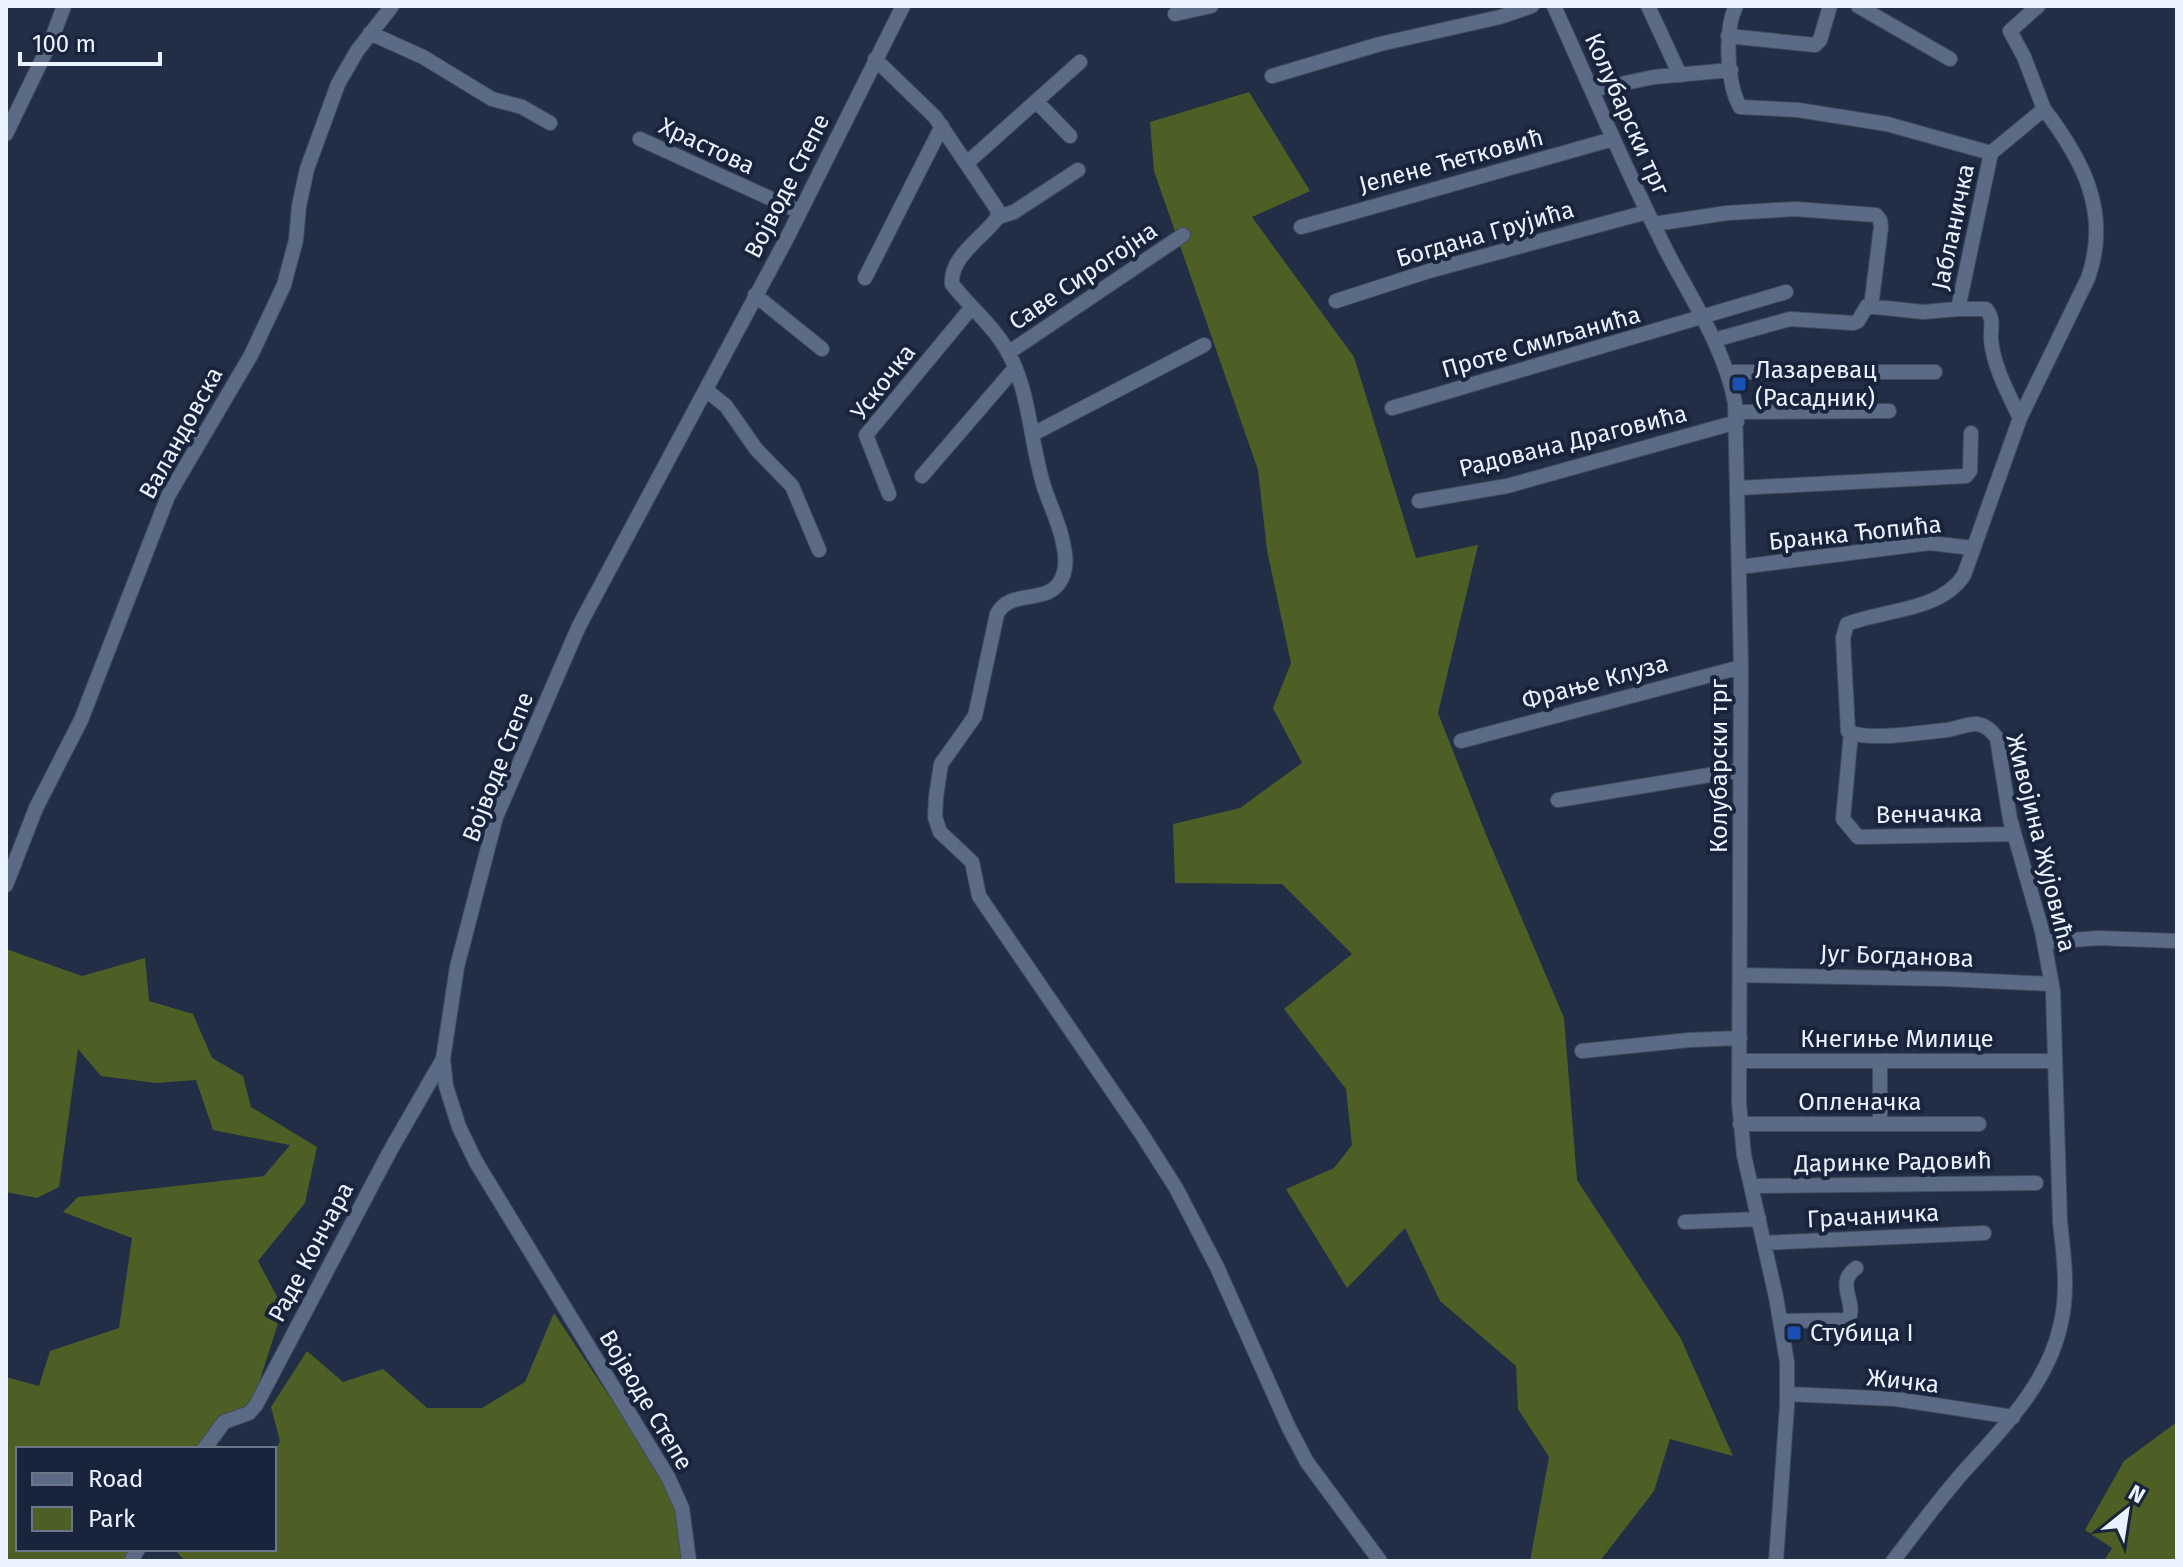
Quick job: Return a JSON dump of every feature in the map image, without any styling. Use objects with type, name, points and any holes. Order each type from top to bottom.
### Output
[{"type":"street","points":[[6,134],[33,81],[64,6]]},
{"type":"street","name":"Валандовска","points":[[6,885],[36,808],[81,720],[168,496],[251,355],[284,285],[296,240],[307,169],[338,84],[370,33],[392,6]]},
{"type":"street","name":"Војводе Степе","points":[[689,1561],[682,1508],[668,1477],[476,1162],[459,1127],[446,1086],[443,1059],[457,967],[496,817],[579,626],[800,212],[903,6]]},
{"type":"street","points":[[1175,14],[1211,6]]},
{"type":"street","points":[[1272,76],[1380,44],[1500,17],[1532,6]]},
{"type":"street","name":"Колубарски трг","points":[[1554,6],[1650,218],[1714,340],[1727,372],[1737,417],[1741,667],[1740,1124],[1787,1362],[1776,1561]]},
{"type":"street","points":[[1648,6],[1680,75]]},
{"type":"street","points":[[1736,6],[1728,36],[1731,70],[1740,107],[1798,110],[1887,124],[1991,153],[2044,109]]},
{"type":"street","points":[[1728,36],[1815,45],[1820,40],[1830,6]]},
{"type":"street","points":[[1858,6],[1950,59]]},
{"type":"street","points":[[1851,733],[1846,726],[1843,638],[1847,624],[1881,612],[1939,599],[1956,587],[1964,575],[2020,418],[2069,319],[2096,255],[2095,211],[2085,175],[2069,142],[2044,109],[2024,57],[2010,31],[2038,6]]},
{"type":"street","points":[[370,33],[423,57],[492,99],[522,107],[550,123]]},
{"type":"street","points":[[875,59],[942,126],[995,205],[998,217]]},
{"type":"street","points":[[968,162],[1080,62]]},
{"type":"street","points":[[1592,90],[1654,77],[1731,70]]},
{"type":"street","points":[[1036,101],[1070,136]]},
{"type":"street","points":[[865,278],[942,126]]},
{"type":"street","name":"Храстова","points":[[640,139],[800,212]]},
{"type":"street","name":"Јелене Ћетковић","points":[[1301,227],[1613,139]]},
{"type":"street","name":"Јабланичка","points":[[1991,153],[1958,309],[1986,309],[1990,314],[1991,339],[1999,375],[2020,418]]},
{"type":"street","points":[[1078,170],[1014,212],[998,217],[954,268],[952,284],[991,327],[1015,368],[1045,489],[1058,520],[1065,551],[1065,573],[1048,594],[1008,601],[1001,606],[975,716],[941,764],[936,797],[937,825],[940,832],[972,862],[979,896],[1176,1188],[1217,1267],[1307,1462],[1380,1561]]},
{"type":"street","name":"Богдана Грујића","points":[[1336,301],[1429,271],[1650,218],[1795,209],[1876,215],[1880,220],[1871,307]]},
{"type":"street","name":"Саве Сирогојна","points":[[1008,353],[1183,235]]},
{"type":"street","name":"Проте Смиљанића","points":[[1392,408],[1786,292]]},
{"type":"street","points":[[755,295],[822,349]]},
{"type":"street","points":[[1714,340],[1790,319],[1853,323],[1858,321],[1867,306],[1923,312],[1958,309]]},
{"type":"street","name":"Ускочка","points":[[889,494],[866,435],[972,307]]},
{"type":"street","points":[[1033,434],[1204,345]]},
{"type":"street","points":[[922,476],[1015,368]]},
{"type":"street","points":[[1727,372],[1935,372]]},
{"type":"street","points":[[706,390],[726,406],[756,449],[792,486],[819,550]]},
{"type":"street","name":"Радована Драговића","points":[[1419,501],[1507,486],[1737,417],[1889,411]]},
{"type":"street","points":[[1739,488],[1966,476],[1970,471],[1971,433]]},
{"type":"street","name":"Бранка Ћопића","points":[[1740,567],[1929,543],[1973,548]]},
{"type":"street","name":"Фрање Клуза","points":[[1461,741],[1741,667]]},
{"type":"street","name":"Живојина Жујовића","points":[[1851,733],[1856,736],[1885,735],[1948,730],[1977,724],[1992,730],[1997,738],[2014,834],[2044,942],[2052,984],[2065,1298],[2061,1326],[2053,1351],[2013,1417],[1950,1488],[1893,1561]]},
{"type":"street","name":"Венчачка","points":[[1851,733],[1843,819],[1858,837],[2014,834]]},
{"type":"street","points":[[1558,800],[1740,770]]},
{"type":"street","points":[[2044,942],[2099,938],[2177,941]]},
{"type":"street","name":"Југ Богданова","points":[[1740,975],[2052,984]]},
{"type":"street","points":[[1582,1051],[1740,1038]]},
{"type":"street","name":"Раде Кончара","points":[[205,1447],[224,1422],[249,1413],[256,1405],[390,1151],[443,1059]]},
{"type":"street","name":"Кнегиње Милице","points":[[1739,1061],[2055,1061]]},
{"type":"street","points":[[1880,1062],[1880,1123]]},
{"type":"street","name":"Опленачка","points":[[1740,1124],[1979,1124]]},
{"type":"street","name":"Даринке Радовић","points":[[1751,1186],[2036,1183]]},
{"type":"street","points":[[1685,1222],[1759,1219]]},
{"type":"street","name":"Грачаничка","points":[[1764,1243],[1984,1233]]},
{"type":"street","points":[[1781,1321],[1848,1320],[1852,1313],[1846,1281],[1848,1274],[1856,1268]]},
{"type":"street","name":"Жичка","points":[[1787,1394],[1896,1399],[2013,1417]]},
{"type":"green space","points":[[1249,92],[1310,191],[1252,217],[1354,357],[1416,558],[1478,545],[1438,713],[1564,1018],[1577,1180],[1681,1339],[1733,1456],[1670,1439],[1654,1491],[1600,1561],[1530,1561],[1549,1457],[1518,1409],[1516,1366],[1440,1301],[1405,1228],[1347,1288],[1286,1189],[1334,1168],[1352,1145],[1346,1089],[1284,1009],[1352,954],[1282,884],[1175,883],[1173,824],[1240,808],[1302,763],[1273,708],[1291,663],[1267,550],[1258,470],[1154,171],[1150,122]]},
{"type":"green space","points":[[6,949],[82,976],[145,958],[149,1001],[193,1014],[212,1058],[243,1076],[251,1107],[317,1147],[305,1203],[258,1261],[283,1308],[256,1392],[215,1447],[16,1447],[16,1551],[142,1551],[134,1561],[6,1561],[6,1377],[39,1386],[50,1351],[119,1328],[132,1238],[63,1212],[78,1197],[264,1176],[290,1145],[213,1130],[196,1080],[156,1083],[101,1076],[78,1049],[59,1187],[37,1198],[6,1192]]},
{"type":"green space","points":[[554,1313],[682,1506],[684,1561],[185,1561],[176,1551],[276,1551],[276,1449],[280,1441],[271,1407],[307,1351],[343,1382],[383,1369],[427,1408],[482,1408],[525,1382]]},
{"type":"green space","points":[[2177,1422],[2177,1561],[2104,1561],[2112,1548],[2085,1530],[2124,1461]]},
{"type":"place","name":"Лазаревац (Расадник)","points":[[1739,384]]},
{"type":"place","name":"Стубица I","points":[[1794,1333]]}]
